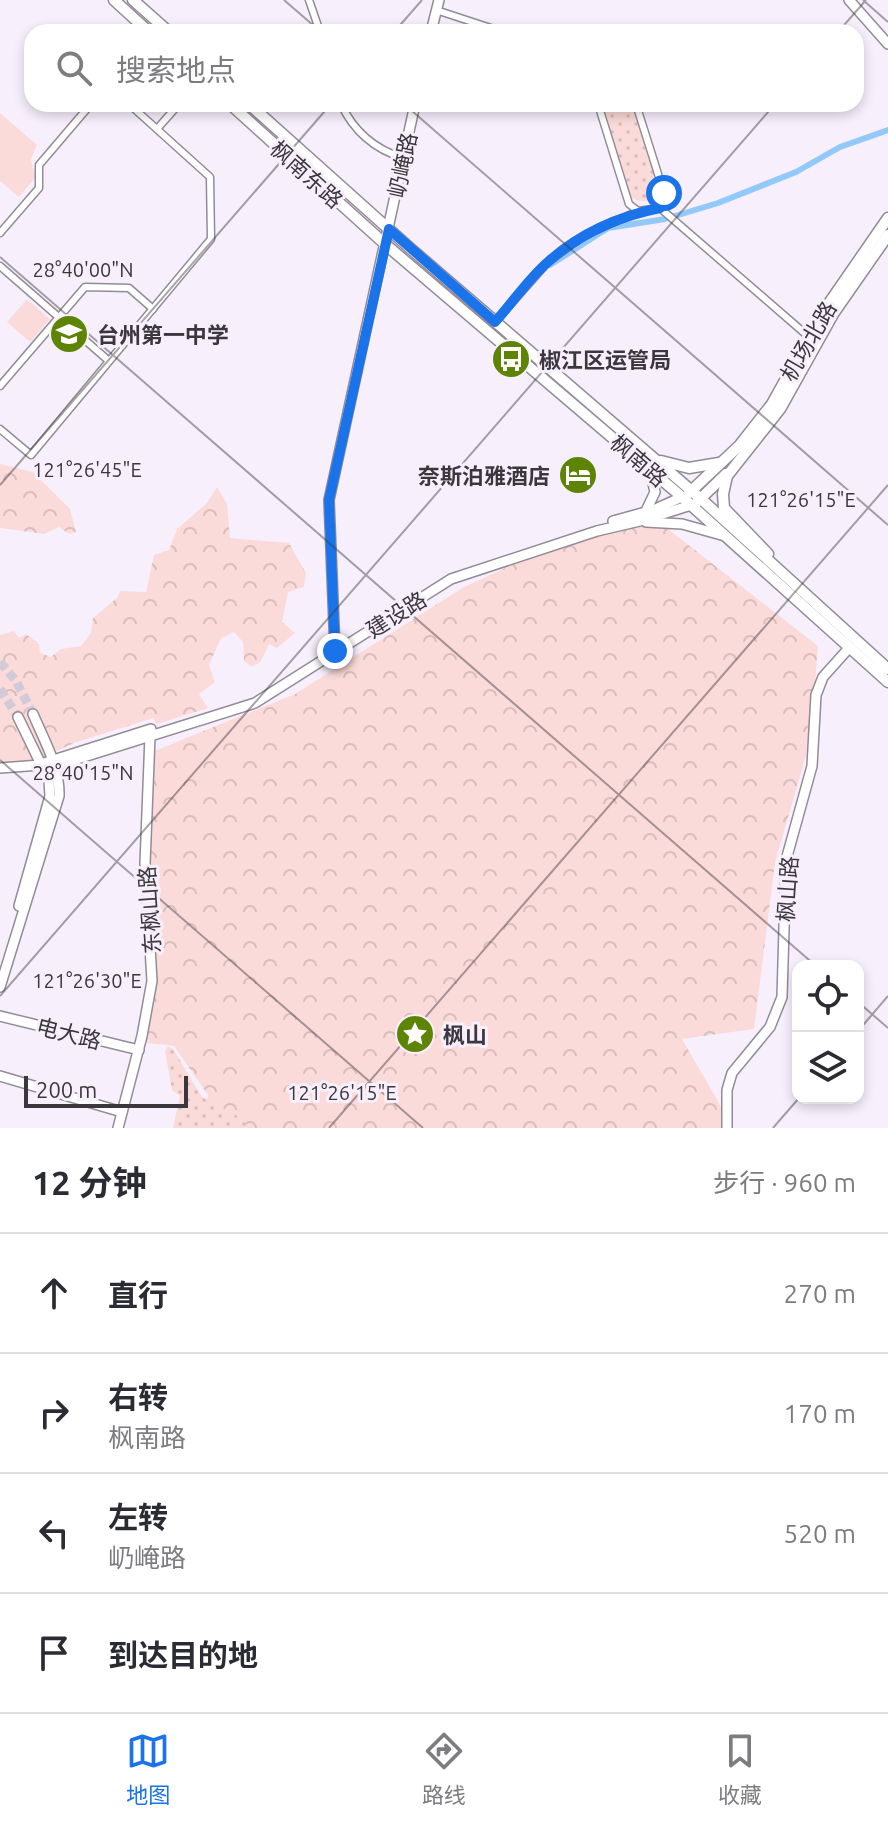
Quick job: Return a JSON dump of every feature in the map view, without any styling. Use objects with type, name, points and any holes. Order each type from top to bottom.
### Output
[{"type":"main road","points":[[114,0],[140,24]]},
{"type":"main road","points":[[133,0],[160,24]]},
{"type":"main road","name":"枫南东路","points":[[239,112],[385,244]]},
{"type":"main road","name":"枫南路","points":[[258,112],[653,458],[725,536],[888,682]]},
{"type":"main road","name":"机场北路","points":[[730,462],[772,404],[825,309],[888,218]]},
{"type":"main road","name":"机场北路","points":[[730,462],[780,409],[833,314],[888,235]]},
{"type":"main road","name":"枫南路","points":[[385,244],[650,470],[688,498]]},
{"type":"main road","points":[[653,458],[689,468],[730,462]]},
{"type":"main road","points":[[688,498],[730,462]]},
{"type":"main road","points":[[730,462],[724,508],[757,540],[775,567]]},
{"type":"main road","name":"建设路","points":[[688,498],[701,499],[730,462]]},
{"type":"main road","points":[[701,499],[888,669]]},
{"type":"street","points":[[309,0],[317,24]]},
{"type":"street","points":[[849,0],[888,44]]},
{"type":"street","points":[[437,5],[483,24]]},
{"type":"street","points":[[0,233],[39,188],[39,165],[84,112]]},
{"type":"street","points":[[0,429],[31,455],[211,239],[210,177],[138,112]]},
{"type":"street","points":[[157,129],[172,112]]},
{"type":"street","points":[[345,112],[350,123],[381,151],[403,158]]},
{"type":"street","name":"屷崦路","points":[[335,648],[329,500],[413,112]]},
{"type":"street","points":[[600,112],[629,204],[638,211]]},
{"type":"street","points":[[639,112],[664,193],[660,208]]},
{"type":"street","points":[[495,322],[548,262],[582,237],[638,211],[660,208],[809,337]]},
{"type":"street","points":[[0,266],[109,361]]},
{"type":"street","points":[[0,386],[85,287],[129,288],[153,309]]},
{"type":"street","points":[[650,470],[655,492],[642,517],[725,536]]},
{"type":"street","name":"建设路","points":[[54,763],[252,698],[451,579],[642,517],[688,498]]},
{"type":"street","name":"建设路","points":[[0,768],[54,763],[255,703],[335,648]]},
{"type":"street","name":"枫山路","points":[[727,1128],[727,1090],[732,1073],[770,1027],[782,997],[786,860],[812,766],[816,695],[828,670],[849,648]]},
{"type":"street","points":[[0,987],[59,796],[54,763],[33,714]]},
{"type":"street","points":[[0,966],[50,796],[49,781],[18,717]]},
{"type":"street","name":"东枫山路","points":[[118,1128],[139,1050],[153,967],[145,864],[150,736]]},
{"type":"street","name":"电大路","points":[[0,1016],[139,1050]]},
{"type":"street","points":[[0,1076],[122,1112]]},
{"type":"green space","points":[[603,112],[635,112],[658,187],[654,196],[647,201],[629,196]]},
{"type":"green space","points":[[0,113],[37,145],[31,159],[35,178],[19,197],[0,181]]},
{"type":"green space","points":[[27,299],[50,319],[30,342],[7,322]]},
{"type":"green space","points":[[0,464],[33,472],[70,509],[76,532],[69,534],[59,527],[44,534],[0,528]]},
{"type":"green space","points":[[217,487],[227,504],[230,538],[289,543],[306,573],[304,587],[288,592],[282,622],[295,633],[277,648],[269,644],[261,661],[252,667],[244,661],[243,642],[234,632],[221,638],[209,665],[215,682],[199,694],[208,708],[157,724],[153,718],[74,743],[38,760],[4,764],[0,761],[0,635],[14,631],[19,638],[26,634],[39,644],[40,653],[51,657],[61,649],[81,646],[91,633],[93,618],[117,598],[120,591],[146,592],[154,555],[169,550],[177,529],[207,503]]},
{"type":"green space","points":[[659,522],[818,646],[811,738],[775,863],[754,1029],[682,1039],[730,1122],[726,1128],[202,1128],[208,1095],[174,1046],[147,1043],[152,752],[295,694],[464,587],[575,536]]},
{"type":"green space","points":[[168,1046],[173,1049],[202,1097],[236,1115],[247,1128],[173,1128],[180,1096],[172,1090],[165,1051]]},
{"type":"waterway","points":[[550,265],[608,228],[665,219],[718,203],[796,172],[840,147],[888,130]]},
{"type":"tunnel","points":[[0,662],[16,681],[33,714]]},
{"type":"tunnel","points":[[0,689],[18,717]]},
{"type":"place","name":"台州第一中学","points":[[69,334]]},
{"type":"place","name":"椒江区运管局","points":[[511,359]]},
{"type":"place","name":"奈斯泊雅酒店","points":[[578,475]]},
{"type":"place","name":"枫山","points":[[415,1034]]},
{"type":"route","points":[[335,651],[329,500],[389,229],[495,322],[548,262],[582,237],[638,211],[660,208],[664,193]]}]
